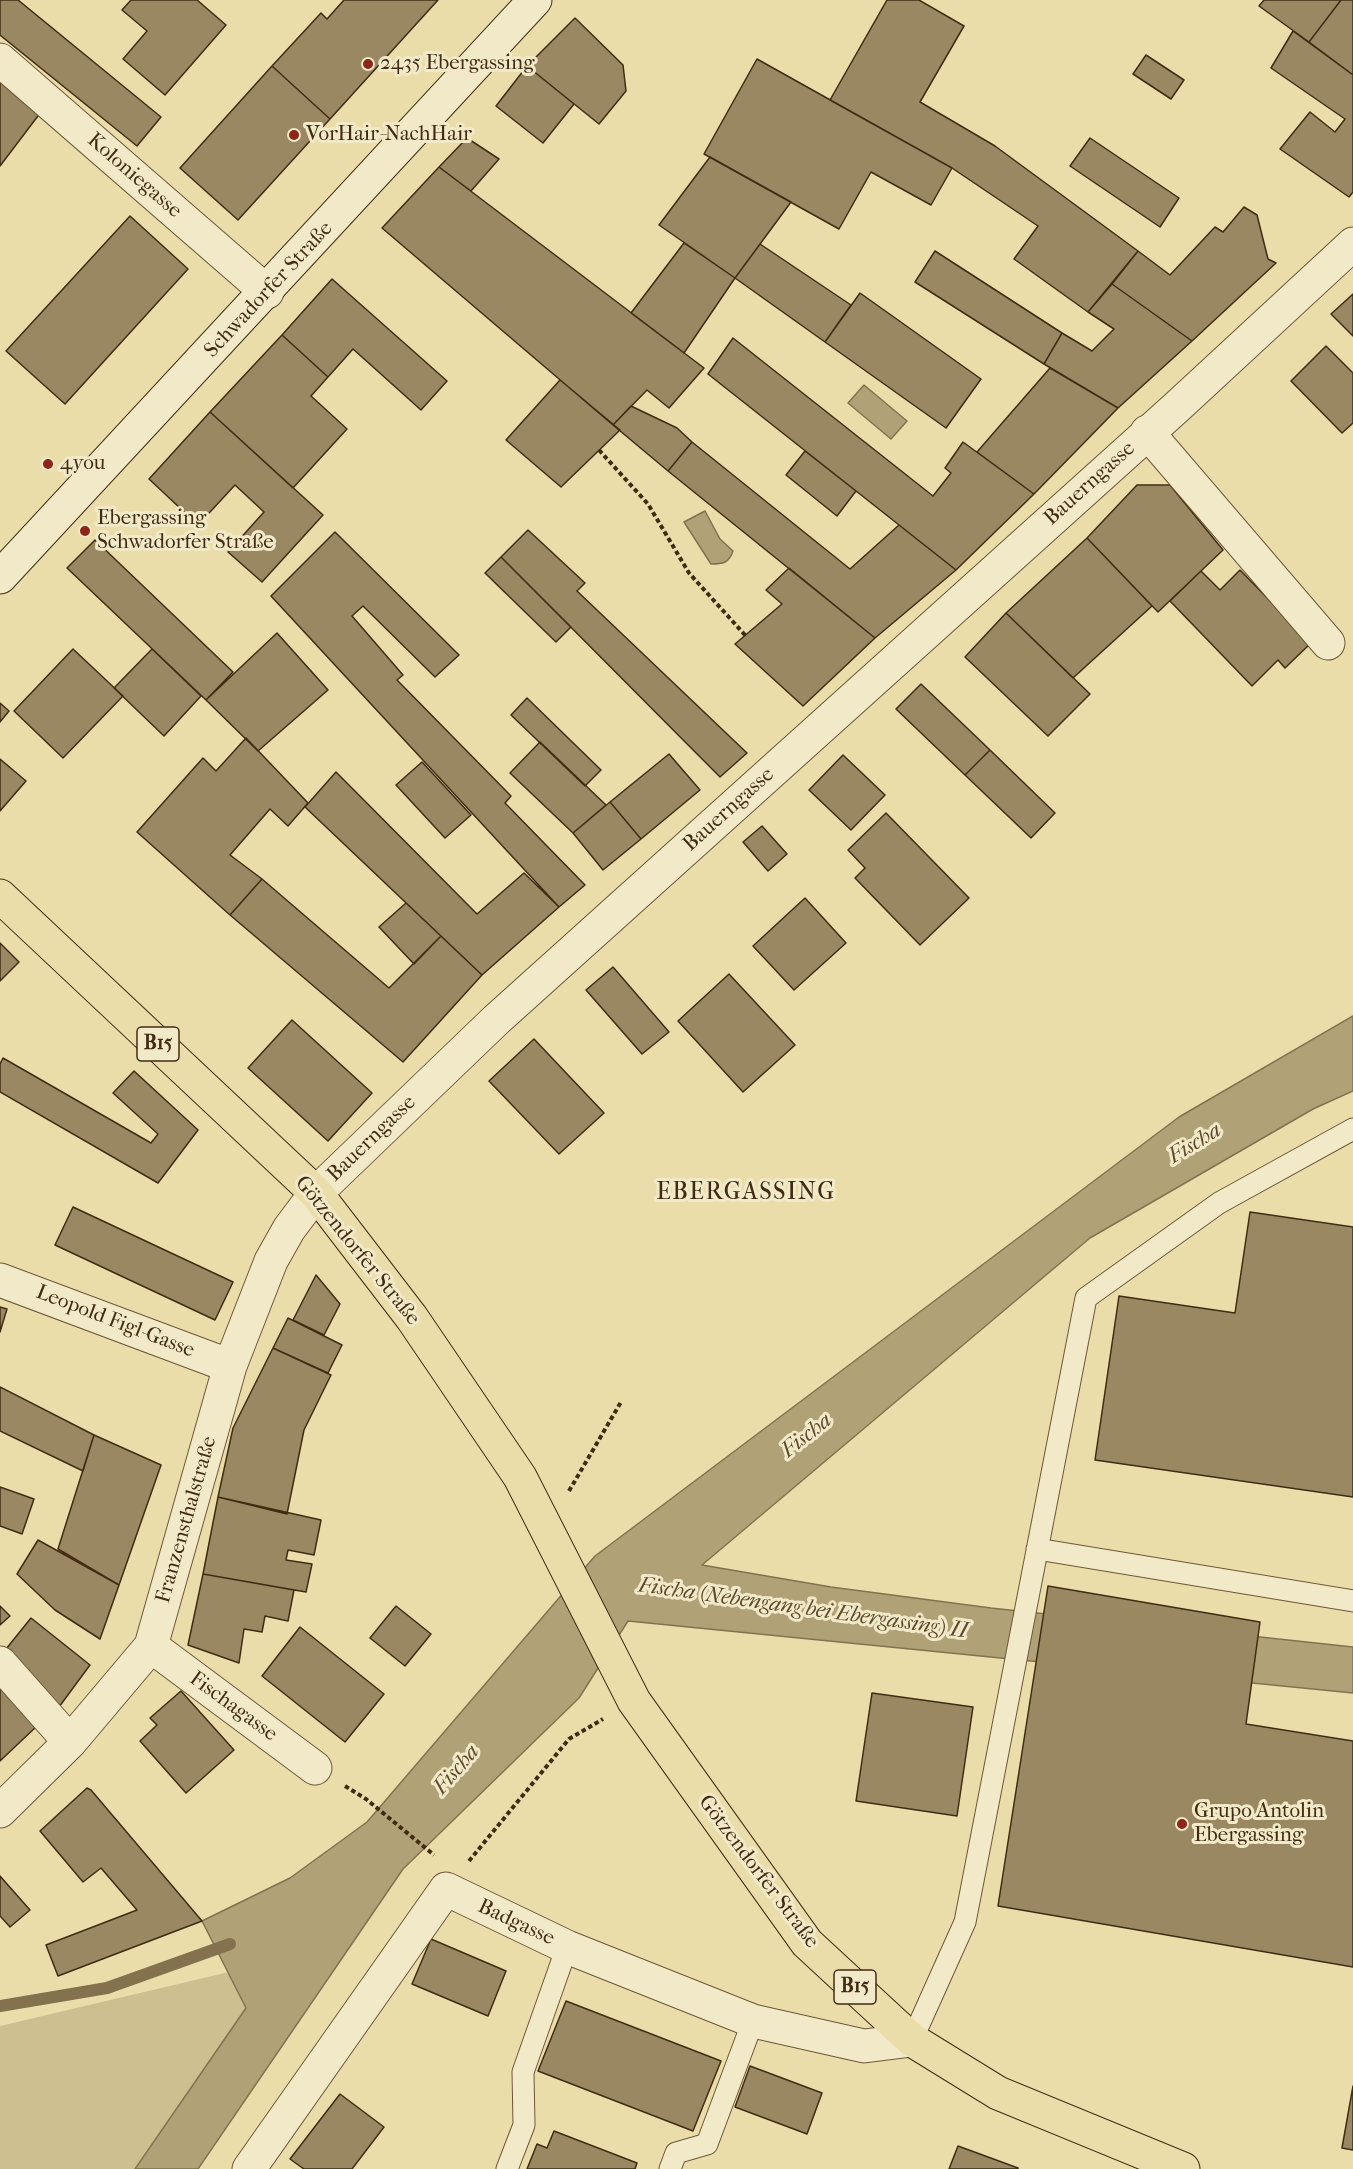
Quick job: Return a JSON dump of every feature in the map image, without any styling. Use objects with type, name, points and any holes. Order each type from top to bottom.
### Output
[{"type":"main road","name":"Götzendorfer Straße","points":[[0,896],[316,1193],[412,1318],[520,1477],[630,1693],[807,1943],[912,2040],[998,2093],[1183,2169]]},
{"type":"street","name":"Schwadorfer Straße","points":[[0,577],[267,292],[522,4]]},
{"type":"street","name":"Koloniegasse","points":[[0,60],[267,292]]},
{"type":"street","name":"Bauerngasse","points":[[316,1193],[496,1020],[1353,244]]},
{"type":"street","name":"Bauerngasse","points":[[1147,432],[1328,644]]},
{"type":"street","name":"Franzensthalstraße","points":[[0,1811],[70,1742],[151,1646],[230,1366],[271,1261],[289,1229],[316,1193]]},
{"type":"street","name":"Leopold Figl-Gasse","points":[[0,1280],[230,1366]]},
{"type":"street","name":"Fischagasse","points":[[151,1646],[315,1768]]},
{"type":"street","points":[[0,1663],[70,1742]]},
{"type":"street","points":[[249,2169],[446,1890]]},
{"type":"street","name":"Badgasse","points":[[446,1890],[567,1947],[753,2021],[864,2046],[912,2040]]},
{"type":"lane","points":[[912,2040],[965,1922],[1086,1298],[1219,1203],[1353,1128]]},
{"type":"lane","points":[[1037,1549],[1353,1601]]},
{"type":"lane","points":[[507,2169],[524,2125],[523,2072],[567,1947]]},
{"type":"lane","points":[[670,2169],[676,2153],[707,2144],[753,2021]]},
{"type":"path","points":[[599,450],[648,504],[689,573],[745,635]]},
{"type":"path","points":[[574,1481],[621,1402]]},
{"type":"path","points":[[446,1890],[569,1739],[630,1693]]},
{"type":"path","points":[[366,1799],[435,1856]]},
{"type":"shaded area","points":[[229,1972],[246,2008],[135,2169],[0,2169],[0,2026]]},
{"type":"water","points":[[864,385],[907,421],[891,439],[848,403]]},
{"type":"water","points":[[705,511],[720,539],[733,551],[730,558],[722,563],[711,564],[684,522]]},
{"type":"water","name":"Fischa (Nebengang bei Ebergassing) II","points":[[1353,1016],[1353,1091],[1313,1109],[1090,1238],[702,1565],[831,1587],[991,1608],[1353,1647],[1353,1693],[628,1621],[579,1698],[403,1869],[198,2169],[135,2169],[246,2008],[202,1921],[290,1878],[367,1822],[595,1556],[1179,1117]]},
{"type":"building","points":[[0,0],[18,0],[161,117],[137,146],[0,35]]},
{"type":"building","points":[[131,0],[197,0],[226,25],[165,95],[123,59],[147,31],[122,10]]},
{"type":"building","points":[[344,0],[438,0],[330,119],[272,66],[321,13],[327,19]]},
{"type":"building","points":[[887,0],[919,0],[964,26],[920,102],[995,146],[1138,251],[1088,312],[1014,259],[1038,226],[952,168],[830,100]]},
{"type":"building","points":[[1264,0],[1341,0],[1309,42],[1259,6]]},
{"type":"building","points":[[1341,0],[1353,0],[1353,75],[1309,42]]},
{"type":"building","points":[[575,18],[623,65],[626,91],[599,124],[527,66]]},
{"type":"building","points":[[1293,31],[1353,75],[1353,192],[1349,197],[1280,149],[1310,112],[1335,132],[1345,119],[1271,68]]},
{"type":"building","points":[[1146,55],[1184,80],[1171,99],[1133,74]]},
{"type":"building","points":[[757,59],[952,168],[931,205],[871,172],[839,229],[704,154]]},
{"type":"building","points":[[272,66],[330,119],[238,220],[180,168]]},
{"type":"building","points":[[527,66],[574,104],[543,143],[496,106]]},
{"type":"building","points":[[0,80],[41,112],[0,166]]},
{"type":"building","points":[[467,138],[499,159],[471,191],[439,167]]},
{"type":"building","points":[[1090,138],[1179,198],[1160,227],[1070,166]]},
{"type":"building","points":[[710,157],[791,202],[735,278],[659,225]]},
{"type":"building","points":[[439,167],[704,368],[669,408],[647,390],[613,425],[382,228]]},
{"type":"building","points":[[1244,207],[1257,215],[1268,259],[1276,263],[1192,341],[1112,284],[1138,251],[1170,275],[1215,227],[1223,232]]},
{"type":"building","points":[[130,216],[188,269],[65,404],[6,351]]},
{"type":"building","points":[[684,243],[735,278],[684,353],[631,313]]},
{"type":"building","points":[[760,244],[851,305],[825,342],[735,278]]},
{"type":"building","points":[[935,251],[1062,333],[1044,364],[915,282]]},
{"type":"building","points":[[332,279],[447,381],[421,410],[353,349],[328,377],[282,335]]},
{"type":"building","points":[[1112,284],[1192,341],[1118,408],[1044,364],[1062,333],[1092,351],[1114,329],[1088,312]]},
{"type":"building","points":[[860,293],[981,379],[946,428],[825,342]]},
{"type":"building","points":[[1353,294],[1353,336],[1331,314]]},
{"type":"building","points":[[282,335],[328,377],[311,396],[347,429],[293,488],[210,412]]},
{"type":"building","points":[[733,338],[933,496],[951,473],[945,468],[963,442],[1034,494],[956,570],[708,374]]},
{"type":"building","points":[[1326,346],[1353,373],[1353,423],[1342,433],[1291,381]]},
{"type":"building","points":[[1050,368],[1118,408],[1034,494],[977,452]]},
{"type":"building","points":[[560,380],[620,430],[561,487],[506,440]]},
{"type":"building","points":[[631,406],[677,428],[692,442],[668,471],[613,425]]},
{"type":"building","points":[[210,412],[323,515],[262,582],[228,552],[264,512],[235,485],[198,525],[149,479]]},
{"type":"building","points":[[692,442],[850,569],[899,525],[956,570],[875,638],[668,471]]},
{"type":"building","points":[[805,451],[856,491],[837,516],[786,475]]},
{"type":"building","points":[[1137,485],[1170,485],[1223,550],[1158,612],[1087,538]]},
{"type":"building","points":[[528,530],[585,583],[577,591],[747,753],[720,777],[501,557]]},
{"type":"building","points":[[335,532],[459,655],[435,677],[363,606],[352,616],[403,675],[397,680],[511,796],[505,803],[585,885],[559,907],[271,596]]},
{"type":"building","points":[[1087,538],[1152,606],[1073,678],[1006,613]]},
{"type":"building","points":[[95,540],[233,672],[206,700],[67,568]]},
{"type":"building","points":[[501,557],[571,627],[556,642],[485,573]]},
{"type":"building","points":[[789,568],[875,638],[803,706],[735,644],[782,604],[766,590]]},
{"type":"building","points":[[1240,570],[1311,643],[1285,668],[1278,660],[1252,686],[1170,601],[1201,571],[1220,590]]},
{"type":"building","points":[[1006,613],[1090,694],[1048,736],[965,657]]},
{"type":"building","points":[[277,633],[328,690],[258,751],[206,700]]},
{"type":"building","points":[[73,649],[123,696],[63,758],[14,711]]},
{"type":"building","points":[[152,649],[201,696],[164,736],[114,688]]},
{"type":"building","points":[[921,684],[990,750],[965,775],[896,709]]},
{"type":"building","points":[[527,698],[601,770],[585,786],[511,715]]},
{"type":"building","points":[[0,703],[9,711],[0,722]]},
{"type":"building","points":[[246,738],[308,803],[288,826],[270,809],[230,855],[262,879],[230,915],[137,832],[203,758],[216,771]]},
{"type":"building","points":[[540,742],[606,805],[573,833],[510,773]]},
{"type":"building","points":[[990,750],[1055,813],[1031,838],[965,775]]},
{"type":"building","points":[[669,754],[700,790],[641,839],[610,802]]},
{"type":"building","points":[[843,755],[885,795],[851,830],[809,790]]},
{"type":"building","points":[[0,759],[26,781],[0,811]]},
{"type":"building","points":[[422,762],[471,815],[445,838],[396,785]]},
{"type":"building","points":[[336,772],[477,914],[524,873],[559,907],[482,975],[305,807]]},
{"type":"building","points":[[610,802],[641,839],[603,870],[573,833]]},
{"type":"building","points":[[886,813],[969,898],[920,945],[855,878],[865,868],[848,850]]},
{"type":"building","points":[[762,826],[787,854],[768,871],[743,842]]},
{"type":"building","points":[[262,879],[389,988],[441,936],[482,975],[403,1062],[230,915]]},
{"type":"building","points":[[805,898],[846,943],[794,990],[753,946]]},
{"type":"building","points":[[406,903],[441,936],[414,964],[379,927]]},
{"type":"building","points":[[0,943],[19,962],[0,981]]},
{"type":"building","points":[[613,967],[669,1032],[642,1054],[586,990]]},
{"type":"building","points":[[729,974],[795,1045],[743,1092],[678,1021]]},
{"type":"building","points":[[292,1020],[372,1093],[328,1141],[248,1068]]},
{"type":"building","points":[[534,1039],[604,1113],[559,1154],[489,1081]]},
{"type":"building","points":[[3,1058],[151,1143],[158,1134],[113,1093],[134,1071],[198,1130],[158,1183],[0,1092],[0,1064]]},
{"type":"building","points":[[73,1207],[233,1282],[215,1320],[55,1245]]},
{"type":"building","points":[[1250,1212],[1353,1227],[1353,1497],[1095,1460],[1119,1296],[1235,1313]]},
{"type":"building","points":[[316,1275],[340,1304],[324,1335],[293,1320]]},
{"type":"building","points":[[0,1307],[7,1309],[0,1332]]},
{"type":"building","points":[[288,1318],[342,1345],[328,1373],[273,1348]]},
{"type":"building","points":[[273,1348],[331,1375],[304,1430],[287,1514],[218,1497],[233,1428]]},
{"type":"building","points":[[0,1387],[94,1435],[83,1471],[0,1431]]},
{"type":"building","points":[[94,1435],[161,1465],[119,1585],[58,1549]]},
{"type":"building","points":[[0,1487],[34,1499],[22,1534],[0,1526]]},
{"type":"building","points":[[218,1497],[321,1520],[314,1555],[288,1550],[286,1560],[312,1564],[306,1592],[203,1574]]},
{"type":"building","points":[[38,1540],[119,1585],[100,1639],[55,1610],[17,1574]]},
{"type":"building","points":[[203,1574],[294,1590],[288,1621],[265,1616],[262,1632],[244,1629],[239,1663],[188,1645]]},
{"type":"building","name":"Grupo Antolin Ebergassing","points":[[1048,1586],[1260,1622],[1246,1724],[1353,1741],[1353,1967],[998,1906]]},
{"type":"building","points":[[0,1606],[10,1616],[0,1625]]},
{"type":"building","points":[[396,1606],[431,1634],[405,1666],[370,1638]]},
{"type":"building","points":[[31,1618],[90,1665],[59,1707],[6,1649]]},
{"type":"building","points":[[300,1627],[384,1694],[345,1742],[262,1676]]},
{"type":"building","points":[[0,1687],[37,1726],[0,1761]]},
{"type":"building","points":[[181,1691],[234,1750],[186,1793],[140,1741],[157,1725],[150,1718]]},
{"type":"building","points":[[872,1693],[973,1707],[957,1816],[856,1801]]},
{"type":"building","points":[[87,1788],[202,1921],[58,1976],[46,1945],[137,1910],[101,1868],[83,1882],[40,1831]]},
{"type":"building","points":[[0,1876],[30,1910],[10,1927],[0,1916]]},
{"type":"building","points":[[431,1939],[506,1971],[488,2016],[412,1984]]},
{"type":"building","points":[[566,2001],[721,2061],[693,2131],[538,2071]]},
{"type":"building","points":[[750,2066],[822,2093],[807,2134],[735,2107]]},
{"type":"building","points":[[1353,2086],[1353,2150],[1342,2148]]},
{"type":"building","points":[[340,2094],[384,2127],[352,2169],[304,2169],[290,2159]]},
{"type":"building","points":[[554,2131],[637,2163],[635,2169],[527,2169],[537,2144],[547,2148]]},
{"type":"building","points":[[958,2146],[1018,2168],[1018,2169],[949,2169]]},
{"type":"waterway","name":"Fischa","points":[[0,2006],[107,1988],[230,1944]]},
{"type":"place","name":"2435 Ebergassing","points":[[368,64]]},
{"type":"place","name":"VorHair-NachHair","points":[[294,135]]},
{"type":"place","name":"4you","points":[[48,464]]},
{"type":"place","name":"Ebergassing Schwadorfer Straße","points":[[85,531]]},
{"type":"place","name":"Grupo Antolin Ebergassing","points":[[1182,1824]]},
{"type":"district","name":"EBERGASSING","points":[[746,1193]]}]
